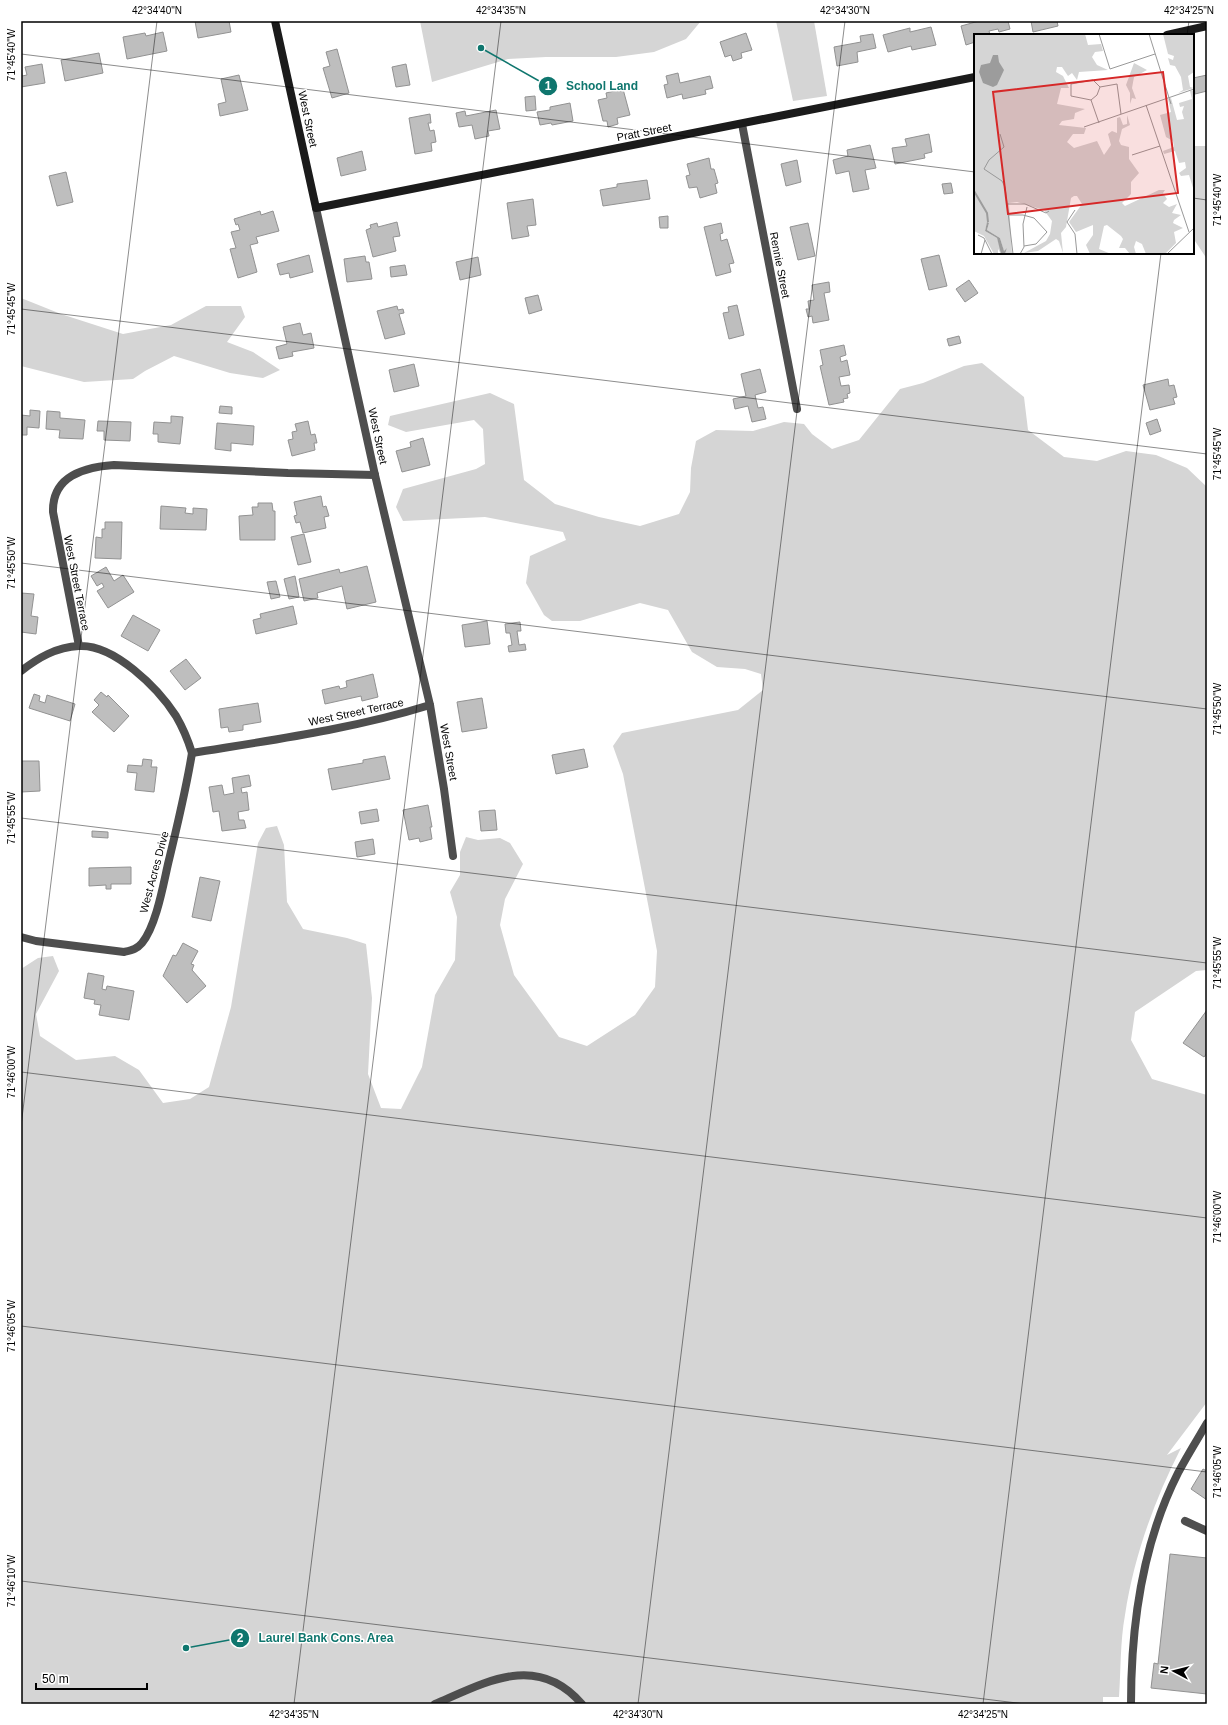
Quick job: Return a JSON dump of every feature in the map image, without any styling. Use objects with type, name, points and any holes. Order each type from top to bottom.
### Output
[{"type":"street","name":"West Street","points":[[275,21],[375,475],[430,705],[453,856]]},
{"type":"street","points":[[1171,34],[1207,26]]},
{"type":"street","name":"Pratt Street","points":[[316,208],[974,77]]},
{"type":"street","name":"Rennie Street","points":[[742,124],[797,409]]},
{"type":"street","name":"West Street Terrace","points":[[375,475],[288,473],[114,465],[92,468],[71,476],[57,489],[53,500],[53,512],[79,646],[98,648],[114,655],[152,687],[162,697],[183,727],[192,753],[379,720],[430,705]]},
{"type":"street","points":[[21,672],[43,656],[63,648],[79,646]]},
{"type":"street","name":"West Acres Drive","points":[[21,937],[36,942],[124,952],[135,950],[143,942],[150,928],[160,899],[186,788],[192,753]]},
{"type":"street","points":[[1131,1704],[1135,1626],[1139,1595],[1150,1543],[1163,1506],[1178,1473],[1207,1423]]},
{"type":"street","points":[[1185,1521],[1207,1531]]},
{"type":"street","points":[[435,1704],[492,1680],[507,1676],[521,1676],[551,1680],[566,1688],[582,1704]]},
{"type":"shaded area","points":[[420,21],[701,21],[686,39],[654,52],[616,57],[546,57],[508,59],[432,82]]},
{"type":"shaded area","points":[[776,21],[814,21],[827,96],[793,101]]},
{"type":"shaded area","points":[[1194,146],[1207,146],[1207,259],[1194,240]]},
{"type":"shaded area","points":[[21,298],[61,314],[123,334],[171,325],[206,306],[241,306],[245,317],[227,342],[253,352],[280,370],[263,378],[230,373],[174,356],[133,379],[84,382],[21,366]]},
{"type":"shaded area","points":[[982,363],[1024,397],[1028,430],[1064,457],[1097,461],[1126,451],[1156,455],[1187,468],[1207,487],[1207,970],[1196,971],[1135,1012],[1131,1040],[1152,1079],[1207,1095],[1207,1402],[1167,1455],[1181,1448],[1162,1488],[1146,1529],[1134,1571],[1123,1625],[1119,1697],[1103,1697],[1103,1702],[1207,1704],[21,1704],[21,969],[38,958],[53,956],[59,971],[36,1014],[40,1036],[76,1060],[115,1056],[139,1070],[163,1103],[190,1099],[209,1087],[231,1007],[258,843],[266,828],[277,826],[284,845],[287,902],[303,929],[347,938],[366,944],[372,998],[368,1074],[381,1108],[401,1109],[422,1067],[435,995],[455,960],[457,917],[450,892],[460,875],[460,852],[466,837],[478,840],[500,838],[510,843],[523,864],[505,899],[500,925],[514,975],[559,1037],[587,1046],[635,1015],[655,987],[657,951],[623,774],[613,746],[622,733],[738,710],[763,690],[761,674],[745,669],[717,667],[692,652],[668,610],[640,603],[580,621],[552,621],[544,615],[526,583],[530,556],[566,540],[563,532],[485,517],[403,521],[396,507],[403,489],[476,469],[485,464],[483,429],[474,420],[406,432],[388,425],[390,416],[490,393],[514,404],[524,480],[555,504],[599,517],[640,526],[679,514],[690,492],[691,468],[696,441],[716,430],[753,431],[784,422],[804,424],[812,434],[832,449],[859,440],[900,389],[923,383],[964,366]]},
{"type":"building","points":[[195,21],[229,21],[231,32],[198,38]]},
{"type":"building","points":[[979,21],[1008,21],[1010,29],[999,32],[998,29],[989,31],[990,34],[974,34],[974,42],[966,45],[961,26]]},
{"type":"building","points":[[1031,21],[1057,21],[1058,26],[1033,32]]},
{"type":"building","points":[[931,27],[936,45],[912,50],[911,46],[888,52],[883,35],[910,28],[910,32]]},
{"type":"building","points":[[163,32],[167,51],[127,59],[123,37],[145,33],[146,36]]},
{"type":"building","points":[[746,33],[752,50],[741,53],[742,58],[733,61],[731,55],[725,57],[720,42]]},
{"type":"building","points":[[873,34],[876,48],[857,52],[858,62],[837,66],[834,47],[861,42],[860,36]]},
{"type":"building","points":[[337,49],[349,93],[332,98],[323,68],[330,66],[326,52]]},
{"type":"building","points":[[99,53],[103,73],[65,81],[61,60]]},
{"type":"building","points":[[42,64],[45,83],[21,87],[21,68],[22,76],[27,75],[25,67]]},
{"type":"building","points":[[406,64],[410,85],[396,87],[392,67]]},
{"type":"building","points":[[678,73],[680,83],[710,76],[713,88],[705,90],[706,94],[683,99],[682,94],[667,98],[664,85],[668,84],[666,76]]},
{"type":"building","points":[[239,75],[248,110],[220,116],[218,104],[226,102],[221,79]]},
{"type":"building","points":[[1207,75],[1207,91],[1195,94],[1194,78]]},
{"type":"building","points":[[623,89],[630,115],[617,118],[618,124],[608,127],[607,121],[603,121],[598,100],[607,98],[606,93]]},
{"type":"building","points":[[535,96],[536,110],[526,111],[525,97]]},
{"type":"building","points":[[570,103],[573,121],[552,125],[551,123],[540,125],[537,112],[550,110],[550,107]]},
{"type":"building","points":[[496,110],[500,129],[488,131],[489,136],[475,139],[472,125],[459,127],[456,113],[465,111],[466,116]]},
{"type":"building","points":[[430,114],[431,123],[428,123],[430,131],[434,130],[436,142],[431,143],[432,151],[415,154],[409,118]]},
{"type":"building","points":[[929,134],[932,152],[924,154],[925,158],[895,164],[892,148],[907,146],[905,139]]},
{"type":"building","points":[[870,145],[876,168],[865,170],[869,189],[853,192],[849,171],[836,174],[833,160],[848,156],[847,150]]},
{"type":"building","points":[[362,151],[366,170],[341,176],[337,158]]},
{"type":"building","points":[[709,158],[711,169],[714,169],[718,183],[715,184],[717,193],[700,198],[697,187],[689,188],[686,176],[690,175],[687,164]]},
{"type":"building","points":[[797,160],[801,182],[786,186],[781,164]]},
{"type":"building","points":[[66,172],[73,202],[57,206],[49,176]]},
{"type":"building","points":[[647,180],[650,199],[603,206],[600,190],[617,187],[617,184]]},
{"type":"building","points":[[951,183],[953,193],[944,194],[942,184]]},
{"type":"building","points":[[533,199],[536,225],[527,226],[529,236],[512,239],[507,203]]},
{"type":"building","points":[[260,211],[261,215],[273,211],[279,231],[256,237],[258,243],[250,245],[257,272],[238,278],[230,249],[236,248],[231,232],[240,230],[234,219]]},
{"type":"building","points":[[668,216],[668,228],[660,228],[659,217]]},
{"type":"building","points":[[397,222],[400,236],[393,237],[396,251],[373,257],[366,230],[371,228],[370,225],[377,223],[378,227]]},
{"type":"building","points":[[721,223],[723,233],[720,234],[721,241],[727,239],[734,263],[729,264],[731,272],[716,276],[704,227]]},
{"type":"building","points":[[808,223],[815,256],[798,260],[790,227]]},
{"type":"building","points":[[309,255],[313,272],[290,278],[289,273],[280,275],[277,264]]},
{"type":"building","points":[[939,255],[947,286],[929,290],[921,259]]},
{"type":"building","points":[[365,256],[366,262],[369,262],[372,279],[347,282],[344,259]]},
{"type":"building","points":[[478,257],[481,275],[460,280],[456,262]]},
{"type":"building","points":[[405,265],[407,275],[391,277],[390,267]]},
{"type":"building","points":[[969,280],[978,293],[965,302],[956,289]]},
{"type":"building","points":[[829,282],[830,292],[824,293],[829,320],[813,323],[812,316],[808,317],[806,309],[809,309],[808,301],[814,300],[812,285]]},
{"type":"building","points":[[538,295],[542,310],[529,314],[525,298]]},
{"type":"building","points":[[737,305],[744,335],[729,339],[723,313],[729,312],[728,307]]},
{"type":"building","points":[[397,306],[398,310],[403,309],[404,313],[399,314],[405,334],[385,339],[377,311]]},
{"type":"building","points":[[300,323],[303,335],[311,333],[314,348],[292,352],[293,356],[279,359],[276,347],[287,344],[283,327]]},
{"type":"building","points":[[959,336],[961,343],[949,346],[947,339]]},
{"type":"building","points":[[844,345],[846,355],[840,357],[841,362],[847,360],[850,375],[839,377],[841,386],[849,385],[850,393],[847,394],[848,398],[843,399],[844,402],[829,405],[820,366],[823,365],[820,350]]},
{"type":"building","points":[[414,364],[419,386],[394,392],[389,370]]},
{"type":"building","points":[[760,369],[766,392],[755,395],[758,408],[763,407],[766,419],[752,422],[748,406],[735,409],[733,399],[746,396],[741,374]]},
{"type":"building","points":[[1168,379],[1169,386],[1174,385],[1177,397],[1173,398],[1175,404],[1150,410],[1143,385]]},
{"type":"building","points":[[220,406],[232,407],[232,414],[219,413]]},
{"type":"building","points":[[30,410],[40,411],[39,428],[27,427],[27,435],[21,435],[21,415],[30,416]]},
{"type":"building","points":[[47,411],[60,412],[60,418],[85,420],[83,439],[59,438],[60,430],[46,429]]},
{"type":"building","points":[[171,416],[183,417],[180,444],[158,442],[158,434],[153,434],[154,422],[171,423]]},
{"type":"building","points":[[1157,419],[1161,431],[1150,435],[1146,423]]},
{"type":"building","points":[[98,421],[131,422],[130,441],[104,440],[104,431],[97,431]]},
{"type":"building","points":[[308,421],[311,435],[315,434],[317,443],[314,443],[315,450],[292,456],[288,440],[293,439],[292,432],[297,431],[295,424]]},
{"type":"building","points":[[217,423],[254,426],[253,445],[231,443],[231,451],[215,449]]},
{"type":"building","points":[[423,438],[430,465],[402,472],[396,451],[411,447],[410,442]]},
{"type":"building","points":[[321,496],[323,507],[326,506],[329,516],[324,517],[326,528],[303,533],[300,522],[296,523],[294,516],[297,515],[294,502]]},
{"type":"building","points":[[258,503],[272,503],[273,511],[275,511],[275,540],[240,540],[239,516],[253,515],[252,507],[258,507]]},
{"type":"building","points":[[161,506],[186,508],[185,513],[193,514],[193,508],[207,509],[206,530],[160,529]]},
{"type":"building","points":[[105,522],[122,522],[121,559],[95,558],[96,537],[102,538],[102,529],[105,529]]},
{"type":"building","points":[[304,534],[311,562],[298,565],[291,537]]},
{"type":"building","points":[[367,566],[376,602],[347,609],[342,586],[317,593],[318,598],[304,601],[299,579],[339,569],[340,573]]},
{"type":"building","points":[[106,567],[114,581],[123,575],[134,592],[108,608],[97,591],[104,587],[102,583],[97,586],[91,576]]},
{"type":"building","points":[[295,576],[299,597],[289,599],[284,579]]},
{"type":"building","points":[[276,581],[280,597],[271,599],[267,582]]},
{"type":"building","points":[[21,593],[34,594],[31,616],[38,617],[36,634],[21,632]]},
{"type":"building","points":[[293,606],[297,624],[256,634],[253,620],[261,618],[260,614]]},
{"type":"building","points":[[133,615],[160,630],[148,651],[121,636]]},
{"type":"building","points":[[487,621],[490,644],[465,647],[462,625]]},
{"type":"building","points":[[520,622],[521,631],[517,631],[519,645],[525,644],[526,650],[509,652],[508,646],[512,645],[510,633],[506,633],[505,624]]},
{"type":"building","points":[[186,659],[201,678],[185,690],[170,671]]},
{"type":"building","points":[[373,674],[378,697],[362,701],[361,696],[325,704],[322,690],[339,686],[340,689],[347,687],[346,681]]},
{"type":"building","points":[[101,692],[107,697],[108,695],[129,716],[114,732],[92,712],[99,705],[94,700]]},
{"type":"building","points":[[34,694],[40,696],[39,701],[45,703],[47,695],[75,704],[70,721],[29,708]]},
{"type":"building","points":[[482,698],[487,728],[462,732],[457,702]]},
{"type":"building","points":[[258,703],[261,722],[243,725],[243,730],[229,732],[228,727],[221,728],[219,709]]},
{"type":"building","points":[[584,749],[588,767],[556,774],[552,755]]},
{"type":"building","points":[[385,756],[390,779],[332,790],[328,769],[363,763],[363,760]]},
{"type":"building","points":[[143,759],[152,760],[151,767],[157,767],[154,792],[135,790],[137,773],[127,772],[128,765],[142,766]]},
{"type":"building","points":[[21,761],[39,761],[40,791],[21,792]]},
{"type":"building","points":[[249,775],[251,786],[241,788],[242,793],[247,792],[249,810],[238,812],[239,820],[244,820],[246,828],[222,831],[219,811],[213,812],[209,787],[222,785],[224,795],[234,793],[232,778]]},
{"type":"building","points":[[428,805],[432,827],[430,827],[432,839],[420,842],[419,838],[409,840],[403,810]]},
{"type":"building","points":[[377,809],[379,821],[361,824],[359,812]]},
{"type":"building","points":[[495,810],[497,830],[481,831],[479,811]]},
{"type":"building","points":[[92,831],[108,832],[108,838],[92,837]]},
{"type":"building","points":[[373,839],[375,854],[357,857],[355,842]]},
{"type":"building","points":[[131,867],[131,884],[111,884],[111,889],[106,889],[106,885],[89,886],[89,868]]},
{"type":"building","points":[[200,877],[220,881],[211,921],[192,917]]},
{"type":"building","points":[[183,943],[198,951],[191,964],[194,965],[192,970],[206,986],[187,1003],[163,976],[173,955],[176,956]]},
{"type":"building","points":[[88,973],[104,976],[102,989],[106,990],[107,986],[134,991],[129,1020],[99,1015],[101,1005],[94,1004],[95,1000],[84,998]]},
{"type":"building","points":[[1207,1010],[1207,1053],[1204,1057],[1183,1043]]},
{"type":"building","points":[[1203,1469],[1207,1471],[1207,1500],[1191,1489]]},
{"type":"building","points":[[1170,1554],[1207,1558],[1207,1694],[1151,1688],[1154,1663],[1158,1664]]},
{"type":"place","name":"School Land","points":[[481,48]]},
{"type":"place","name":"Laurel Bank Cons. Area","points":[[186,1648]]}]
